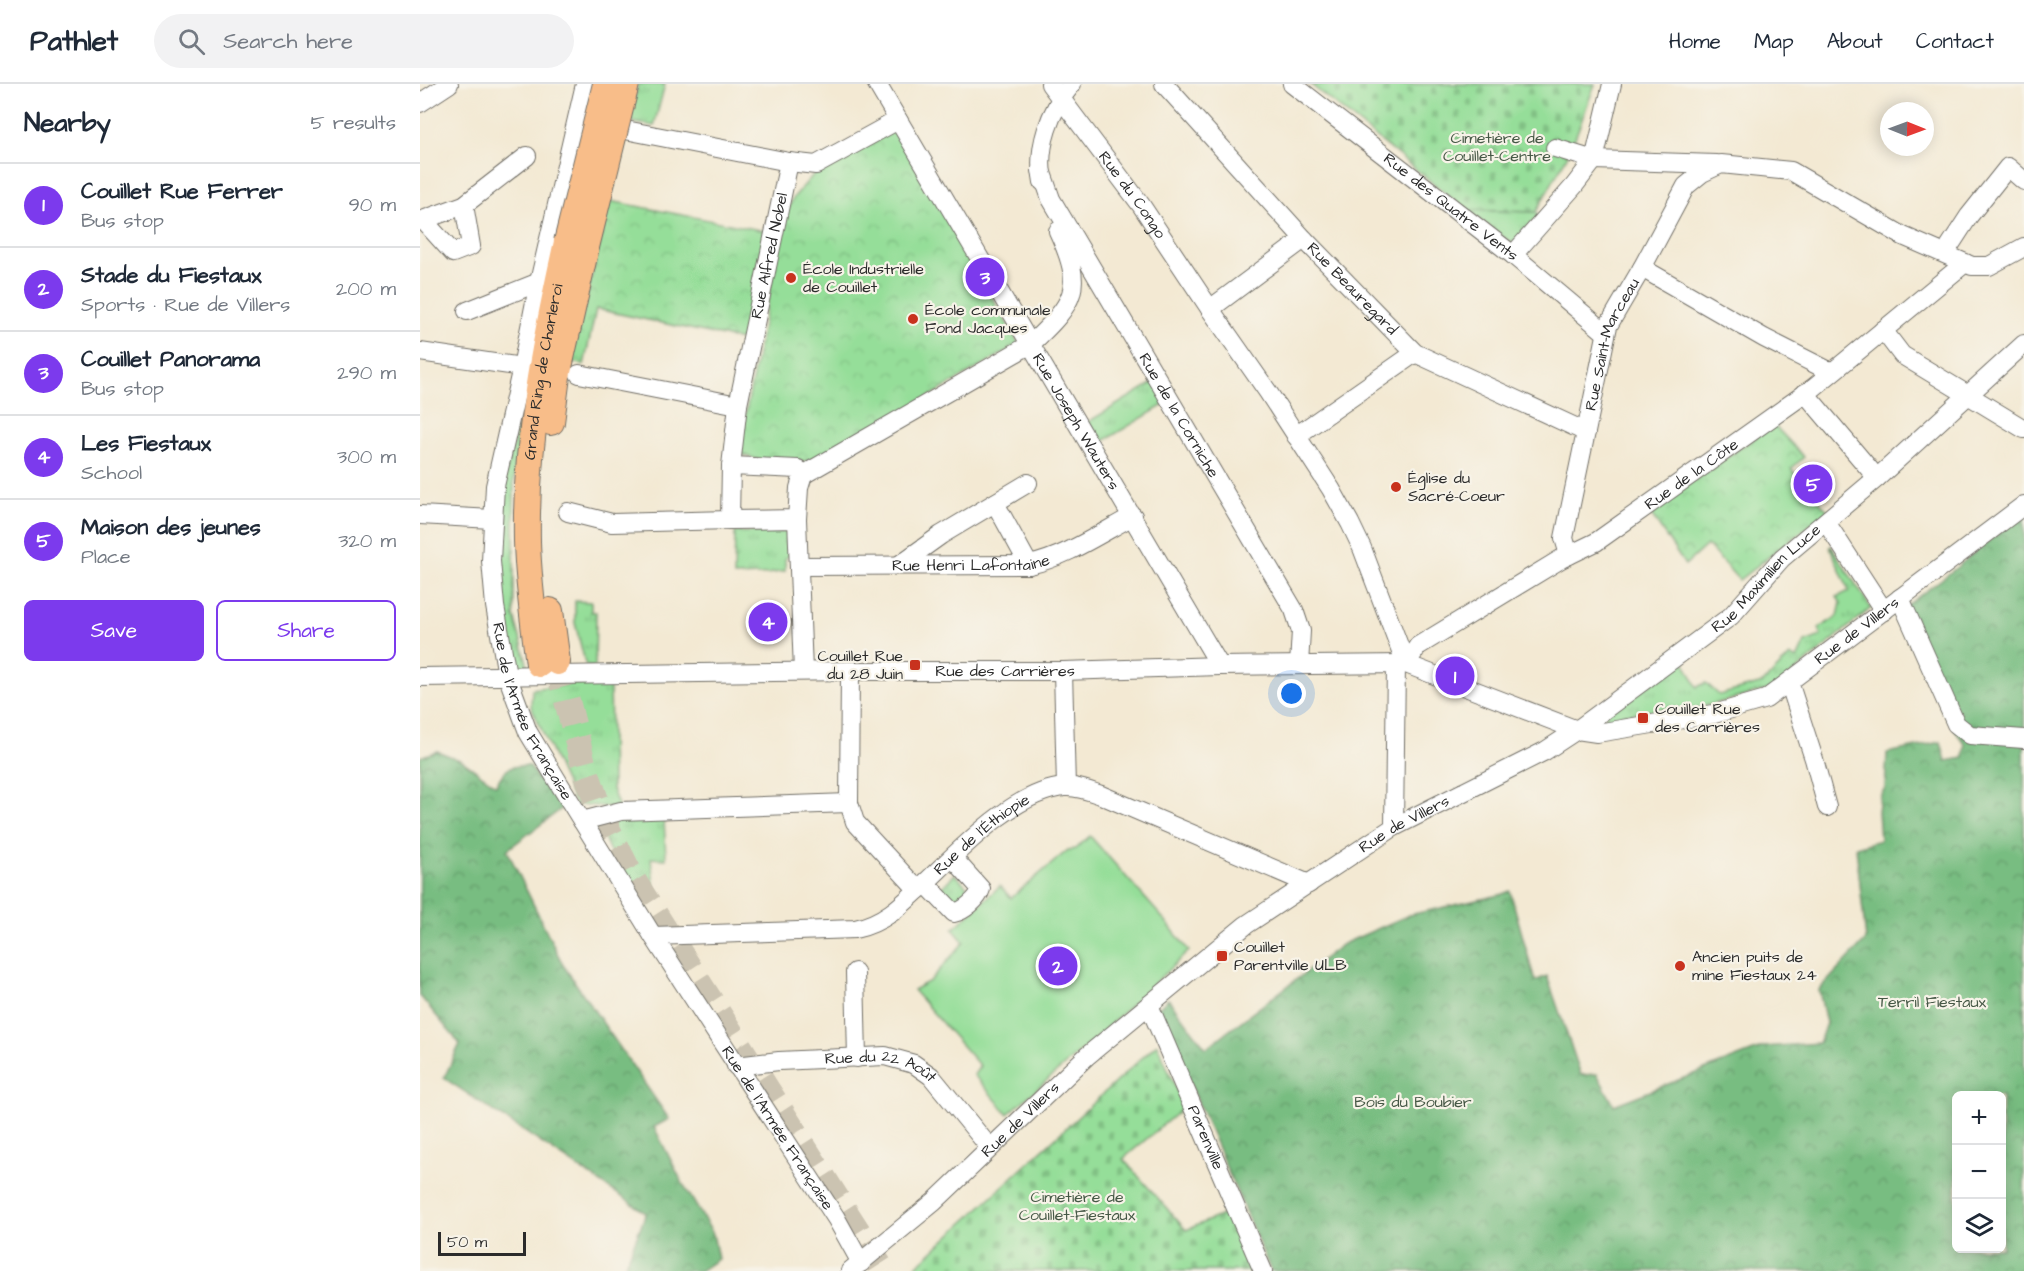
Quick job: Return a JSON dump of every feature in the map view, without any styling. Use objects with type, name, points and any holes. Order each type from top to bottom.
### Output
[{"type":"highway","name":"Grand Ring de Charleroi","points":[[548,663],[546,463],[576,245],[606,84]]},
{"type":"highway","name":"Grand Ring de Charleroi","points":[[576,245],[626,84]]},
{"type":"street","points":[[420,104],[449,84]]},
{"type":"street","name":"Rue de l'Armée Française","points":[[585,84],[538,282],[522,367],[495,486],[491,561],[507,675],[528,732],[653,936],[836,1218],[856,1267]]},
{"type":"street","name":"Rue Joseph Wauters","points":[[877,84],[1220,666]]},
{"type":"street","name":"Rue Beauregard","points":[[1164,84],[1304,239],[1415,353],[1586,432]]},
{"type":"street","name":"Rue des Quatre Vents","points":[[1292,84],[1513,255],[1606,333]]},
{"type":"street","points":[[1513,255],[1594,160],[1612,84]]},
{"type":"street","points":[[802,671],[797,519],[799,488],[803,475],[1031,344],[1060,316],[1074,289],[1071,258],[1049,211],[1041,170],[1047,127],[1061,89]]},
{"type":"street","name":"Rue du Congo","points":[[1061,89],[1268,392],[1350,523],[1401,664]]},
{"type":"street","points":[[577,121],[789,162],[816,165],[898,120]]},
{"type":"street","points":[[1555,148],[1594,160],[1721,164],[1791,171],[1903,236],[1965,263],[1980,267],[1989,266],[2024,247]]},
{"type":"street","points":[[464,205],[471,246],[453,253],[422,221],[464,205],[527,156]]},
{"type":"street","name":"Rue Alfred Nobel","points":[[730,520],[731,466],[738,405],[789,162]]},
{"type":"street","name":"Rue Saint-Marceau","points":[[1569,555],[1564,538],[1608,326],[1686,186],[1702,173],[1721,164]]},
{"type":"street","points":[[1945,253],[1969,216],[2008,167],[2024,180]]},
{"type":"street","name":"Rue de la Corniche","points":[[1041,170],[1051,199],[1294,610],[1301,631],[1299,665]]},
{"type":"street","points":[[1210,309],[1304,239]]},
{"type":"street","name":"Rue de la Côte","points":[[1401,664],[1418,646],[1569,555],[1596,542],[1805,393],[1965,263]]},
{"type":"street","points":[[1642,268],[1764,339],[1832,372]]},
{"type":"street","points":[[467,311],[538,282]]},
{"type":"street","points":[[1883,330],[1902,355],[2024,429]]},
{"type":"street","name":"Rue Maximilien Luce","points":[[1577,730],[1731,616],[1782,558],[1877,478],[2024,344]]},
{"type":"street","points":[[420,352],[522,367]]},
{"type":"street","points":[[1296,436],[1415,353]]},
{"type":"street","points":[[579,374],[738,405]]},
{"type":"street","points":[[1805,393],[1877,478]]},
{"type":"street","points":[[731,466],[798,469],[803,475]]},
{"type":"street","points":[[899,565],[941,535],[1028,483]]},
{"type":"street","points":[[995,503],[1029,565]]},
{"type":"street","name":"Rue de Villers","points":[[856,1267],[934,1202],[1087,1056],[1246,925],[1394,827],[1545,751],[1577,730],[1597,733],[1714,714],[1766,699],[2024,505]]},
{"type":"street","points":[[568,512],[612,523],[797,519]]},
{"type":"street","points":[[420,515],[492,519]]},
{"type":"street","name":"Rue Henri Lafontaine","points":[[799,566],[1029,565],[1057,557],[1132,516]]},
{"type":"street","points":[[1826,522],[1884,611]]},
{"type":"street","points":[[1900,598],[1956,724],[1970,735],[2024,739]]},
{"type":"street","points":[[1394,827],[1401,664]]},
{"type":"street","name":"Rue des Carrières","points":[[420,676],[850,670],[1063,671],[1401,664],[1577,730]]},
{"type":"street","points":[[850,670],[849,803],[855,822],[921,886],[954,913],[977,897],[981,889],[953,858]]},
{"type":"street","points":[[1063,671],[1066,787]]},
{"type":"street","points":[[1789,682],[1827,807]]},
{"type":"street","name":"Rue de l'Éthiopie","points":[[653,936],[855,929],[870,926],[885,918],[1001,814],[1037,793],[1066,787],[1084,789],[1101,795],[1308,884]]},
{"type":"street","points":[[582,821],[621,811],[849,803]]},
{"type":"street","points":[[855,972],[857,1058]]},
{"type":"street","name":"Parenville","points":[[1149,1005],[1263,1271]]},
{"type":"street","name":"Rue du 22 Août","points":[[736,1066],[779,1061],[885,1056],[914,1064],[931,1076],[990,1148]]},
{"type":"green space","points":[[638,84],[665,84],[654,126],[635,123],[630,119]]},
{"type":"green space","name":"Cimetière de Couillet-Centre","points":[[1310,84],[1595,84],[1571,149],[1536,212],[1466,210]]},
{"type":"green space","points":[[894,129],[1019,344],[826,457],[804,461],[771,462],[738,453],[784,216],[794,197],[813,175]]},
{"type":"green space","points":[[610,201],[766,231],[742,340],[596,309],[584,365],[571,361]]},
{"type":"green space","points":[[1466,210],[1536,212],[1538,216],[1513,244]]},
{"type":"green space","points":[[1156,381],[1169,402],[1100,443],[1088,422]]},
{"type":"green space","points":[[521,412],[514,483],[514,616],[528,667],[517,670],[511,663],[498,566],[503,484]]},
{"type":"green space","points":[[1774,425],[1804,457],[1791,469],[1828,511],[1739,580],[1707,545],[1685,565],[1649,511]]},
{"type":"green space","name":"Bois du Boubier","points":[[2024,512],[2024,1271],[1271,1271],[1158,1009],[1168,999],[1206,1048],[1343,944],[1409,915],[1510,891],[1535,981],[1547,976],[1581,1075],[1597,1074],[1614,1105],[1764,1047],[1819,1043],[1826,1023],[1819,990],[1866,940],[1856,847],[1880,840],[1878,811],[1880,796],[1885,788],[1887,753],[1941,742],[1946,761],[1964,758],[1965,744],[1957,733],[1898,612]]},
{"type":"green space","points":[[735,532],[789,532],[790,554],[785,559],[785,571],[734,576]]},
{"type":"green space","points":[[1831,546],[1871,608],[1775,688],[1694,709],[1668,708],[1622,715],[1617,722],[1601,724],[1608,712],[1684,661],[1697,687],[1706,683],[1719,695],[1763,683],[1790,656],[1797,659],[1805,642],[1821,636],[1819,628],[1838,616],[1841,603],[1837,597],[1849,591]]},
{"type":"green space","points":[[575,601],[591,602],[591,612],[596,612],[595,667],[586,666],[575,623]]},
{"type":"green space","points":[[610,682],[612,789],[619,808],[575,804],[531,706],[532,689],[575,683]]},
{"type":"green space","points":[[437,751],[462,761],[496,785],[502,774],[509,768],[530,766],[564,807],[507,850],[563,965],[669,1119],[654,1127],[683,1184],[713,1234],[718,1259],[700,1271],[623,1271],[646,1213],[444,1078],[460,1044],[420,996],[420,757]]},
{"type":"green space","points":[[623,817],[664,818],[666,859],[651,858],[654,885],[640,885],[639,897],[611,854],[599,826]]},
{"type":"green space","points":[[1090,836],[1189,951],[1088,1045],[1008,1114],[974,1075],[980,1066],[913,990],[930,981],[964,942],[953,929],[1000,886],[1011,898],[1068,850],[1075,849]]},
{"type":"green space","points":[[955,874],[973,893],[959,907],[941,888]]},
{"type":"green space","name":"Cimetière de Couillet-Fiestaux","points":[[1157,1044],[1184,1107],[1123,1159],[1186,1230],[1229,1212],[1254,1271],[911,1271]]},
{"type":"tunnel","points":[[557,662],[583,763],[603,820],[633,880],[883,1271]]},
{"type":"place","name":"Couillet Panorama","points":[[985,277]]},
{"type":"place","name":"École Industrielle de Couillet","points":[[791,278]]},
{"type":"place","name":"École communale Fond Jacques","points":[[913,319]]},
{"type":"place","name":"Maison des jeunes","points":[[1813,484]]},
{"type":"place","name":"Église du Sacré-Coeur","points":[[1396,487]]},
{"type":"place","name":"Les Fiestaux","points":[[768,622]]},
{"type":"place","name":"Couillet Rue du 28 Juin","points":[[915,665]]},
{"type":"place","name":"Couillet Rue Ferrer","points":[[1455,676]]},
{"type":"place","name":"Couillet Rue des Carrières","points":[[1643,718]]},
{"type":"place","name":"Couillet Parentville ULB","points":[[1222,956]]},
{"type":"place","name":"Stade du Fiestaux","points":[[1058,966]]},
{"type":"place","name":"Ancien puits de mine Fiestaux 24","points":[[1680,966]]},
{"type":"park label","name":"Terril Fiestaux","points":[[1932,1002]]}]
